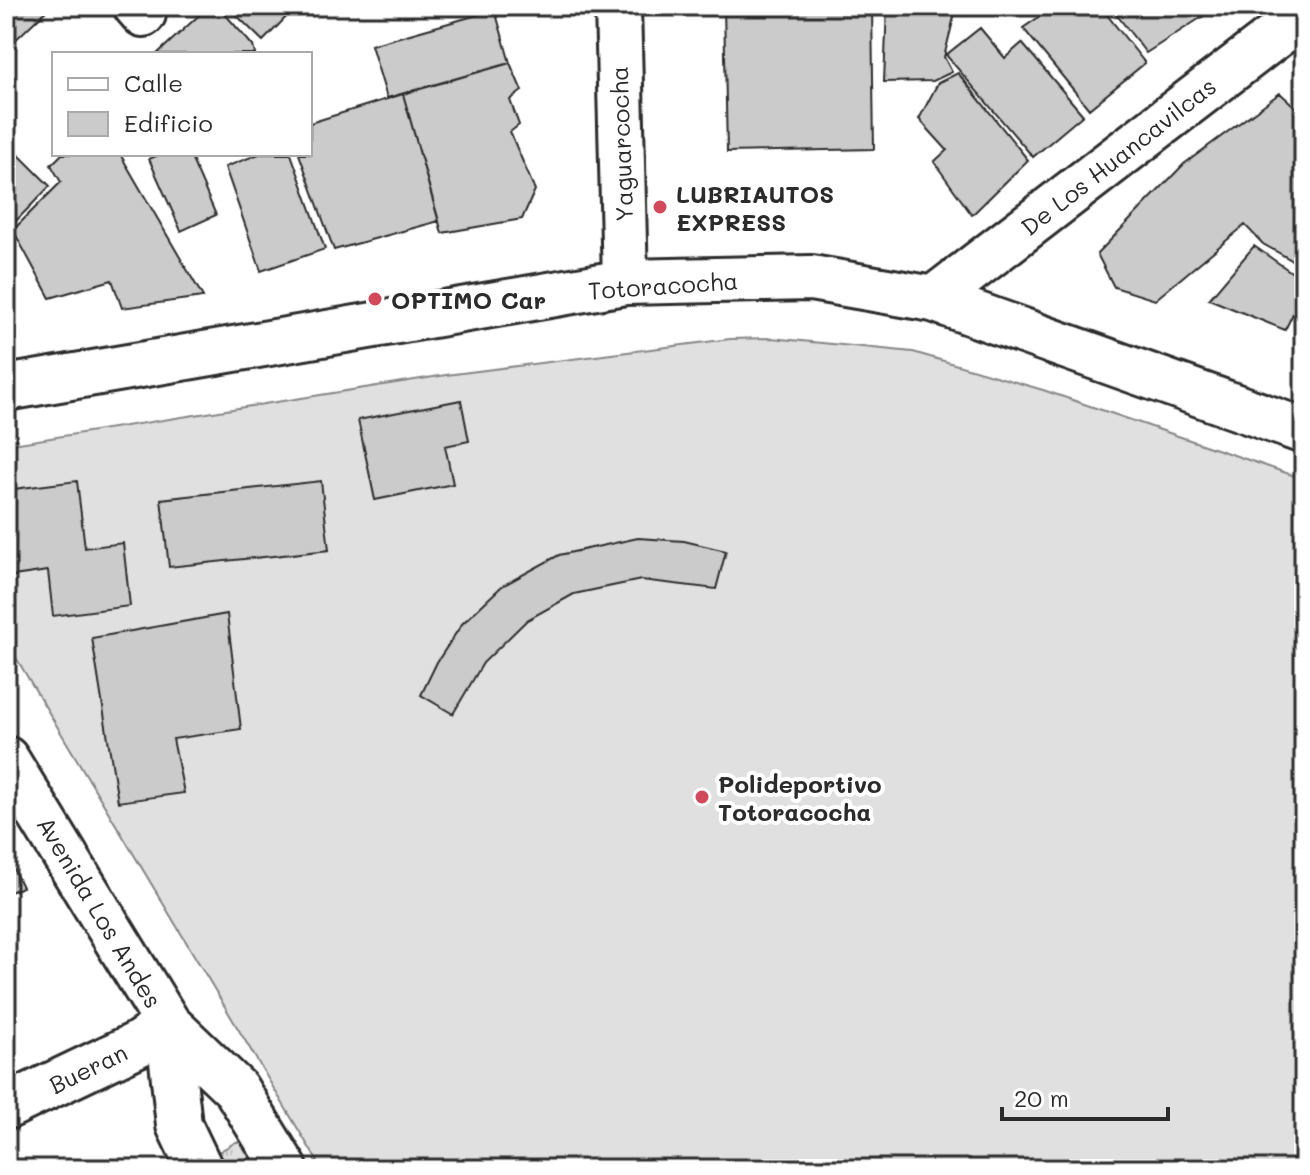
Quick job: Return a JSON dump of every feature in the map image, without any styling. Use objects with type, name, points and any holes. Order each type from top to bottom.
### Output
[{"type":"street","name":"Yaguarcocha","points":[[618,6],[625,282]]},
{"type":"street","name":"De Los Huancavilcas","points":[[933,299],[1285,16]]},
{"type":"street","name":"Totoracocha","points":[[6,388],[625,282],[811,278],[933,299],[1304,431]]},
{"type":"street","name":"Avenida Los Andes","points":[[6,759],[168,1024],[236,1089],[285,1169]]},
{"type":"street","name":"Avenida Los Andes","points":[[168,1024],[179,1125],[200,1169]]},
{"type":"street","name":"Bueran","points":[[6,1107],[138,1044],[168,1024]]},
{"type":"green space","name":"Polideportivo Totoracocha","points":[[771,338],[913,352],[1043,390],[1304,479],[1304,1169],[322,1169],[6,641],[6,445],[446,375],[730,339]]},
{"type":"green space","points":[[236,1142],[246,1142],[270,1169],[212,1169],[215,1154]]},
{"type":"building","points":[[6,6],[51,6],[6,49]]},
{"type":"building","points":[[209,6],[218,6],[253,46],[254,52],[159,52]]},
{"type":"building","points":[[227,6],[297,6],[263,41]]},
{"type":"building","points":[[724,6],[872,6],[874,149],[727,152]]},
{"type":"building","points":[[887,6],[977,6],[970,15],[955,13],[944,57],[952,72],[933,81],[884,82]]},
{"type":"building","points":[[997,6],[1018,6],[1006,16]]},
{"type":"building","points":[[1055,6],[1100,6],[1145,63],[1089,109],[1023,28]]},
{"type":"building","points":[[1110,6],[1215,6],[1216,8],[1146,53]]},
{"type":"building","points":[[495,10],[510,63],[387,98],[371,45]]},
{"type":"building","points":[[980,28],[1005,58],[1022,43],[1083,115],[1033,157],[946,55]]},
{"type":"building","points":[[510,63],[522,91],[510,100],[519,125],[510,132],[535,190],[522,219],[442,233],[403,94]]},
{"type":"building","points":[[958,73],[1028,160],[972,215],[934,162],[947,150],[919,119],[938,83]]},
{"type":"building","points":[[1280,93],[1304,115],[1304,267],[1263,244],[1245,225],[1155,300],[1114,287],[1097,254],[1184,164]]},
{"type":"building","points":[[403,94],[439,221],[334,250],[300,156],[312,156],[312,122]]},
{"type":"building","points":[[6,142],[50,186],[11,226],[6,221]]},
{"type":"building","points":[[60,156],[121,156],[203,297],[122,308],[112,280],[50,298],[13,230],[61,182],[51,165]]},
{"type":"building","points":[[156,156],[200,156],[192,160],[216,215],[181,231],[149,159]]},
{"type":"building","points":[[254,156],[292,156],[325,249],[261,271],[225,167]]},
{"type":"building","points":[[1254,246],[1304,281],[1304,291],[1285,330],[1209,299]]},
{"type":"building","points":[[461,400],[469,441],[445,446],[453,484],[375,500],[358,420]]},
{"type":"building","points":[[77,481],[85,548],[123,543],[130,606],[53,616],[48,571],[6,577],[6,490]]},
{"type":"building","points":[[321,481],[329,550],[169,567],[161,499]]},
{"type":"building","points":[[638,538],[684,541],[726,551],[716,589],[641,580],[574,594],[527,620],[483,663],[453,714],[421,695],[437,662],[462,624],[502,586],[559,555]]},
{"type":"building","points":[[227,614],[241,729],[173,739],[184,793],[118,802],[92,638]]},
{"type":"building","points":[[6,854],[22,887],[6,894]]},
{"type":"place","name":"LUBRIAUTOS EXPRESS","points":[[660,207]]},
{"type":"place","name":"OPTIMO Car","points":[[375,299]]},
{"type":"place","name":"Polideportivo Totoracocha","points":[[702,797]]}]
